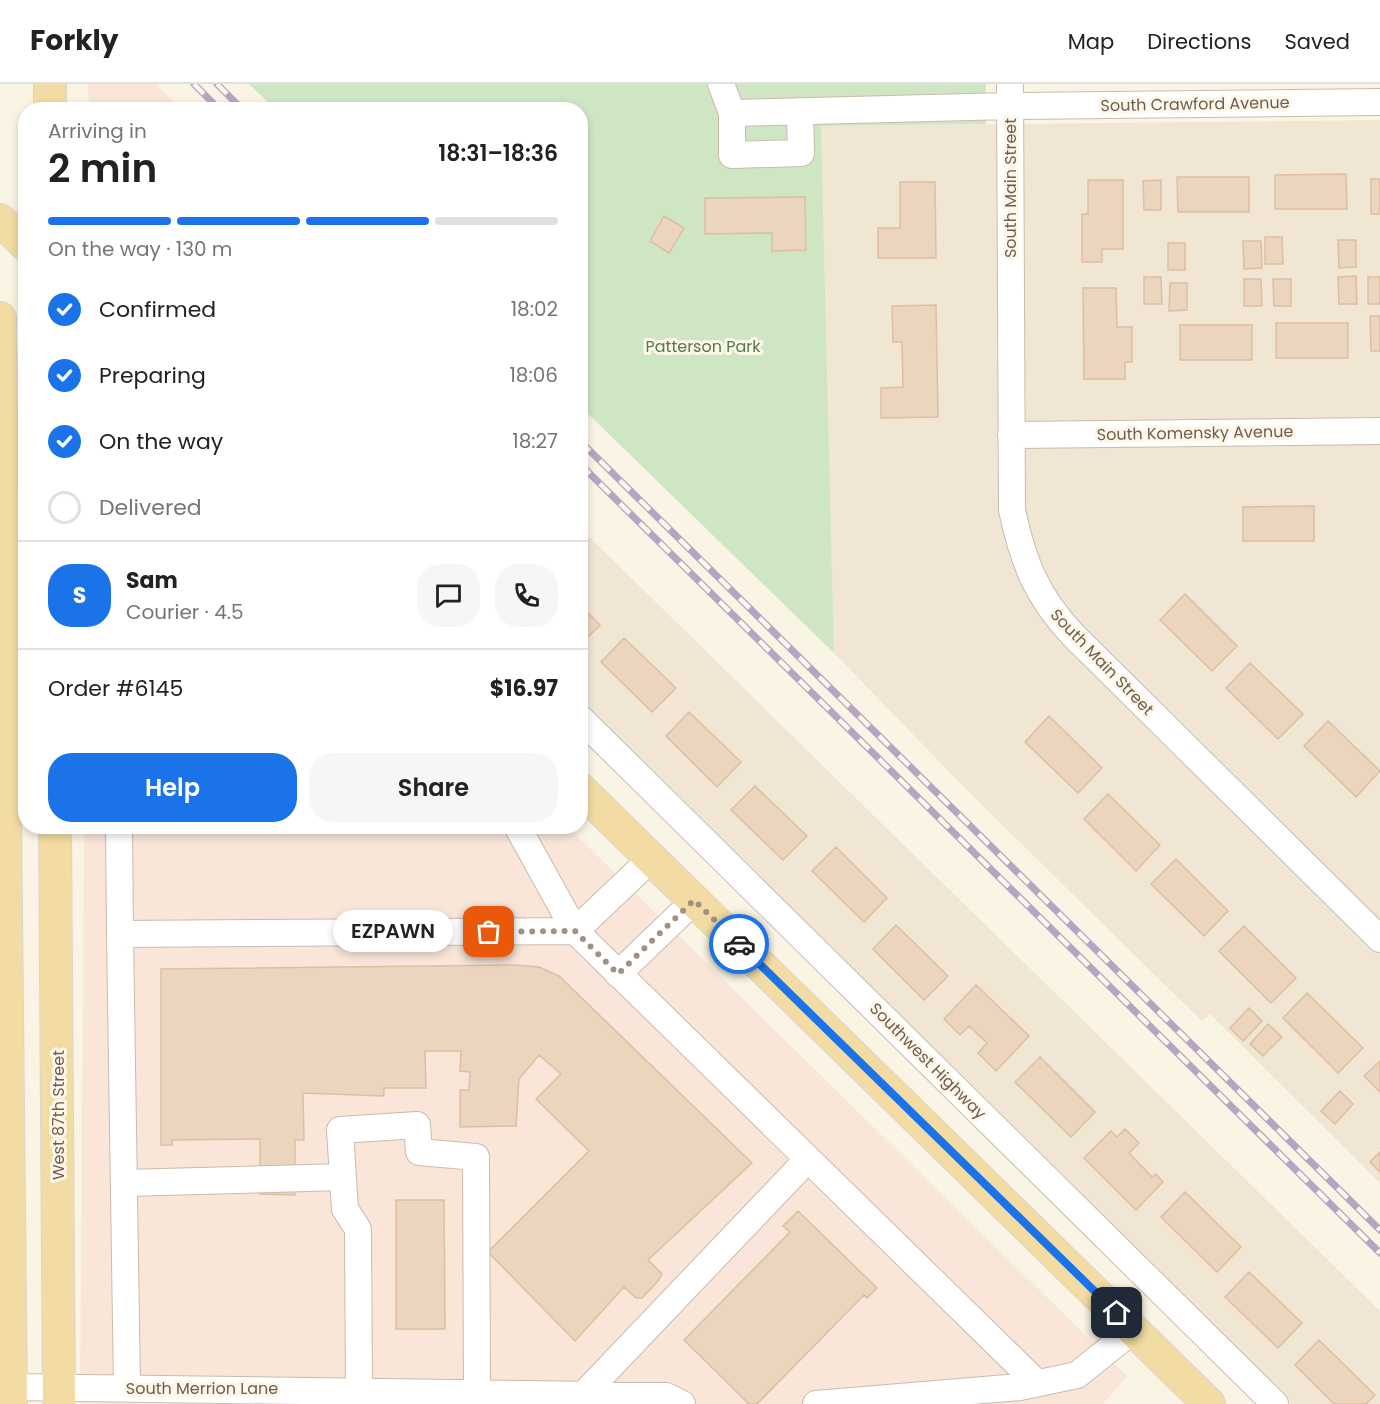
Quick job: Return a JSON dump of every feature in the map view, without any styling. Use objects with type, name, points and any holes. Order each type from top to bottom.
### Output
[{"type":"main road","points":[[50,84],[50,102]]},
{"type":"main road","points":[[0,220],[18,237]]},
{"type":"main road","points":[[0,318],[10,711],[3,862],[4,1102],[10,1395]]},
{"type":"main road","points":[[588,797],[1209,1404]]},
{"type":"main road","name":"West 87th Street","points":[[56,834],[59,1396]]},
{"type":"street","points":[[721,84],[732,113],[732,155],[801,153],[800,111]]},
{"type":"street","name":"South Crawford Avenue","points":[[732,113],[914,108],[1010,95],[1380,102]]},
{"type":"street","name":"South Main Street","points":[[1010,95],[1012,510],[1020,547],[1033,581],[1051,612],[1380,939]]},
{"type":"street","name":"South Komensky Avenue","points":[[1011,435],[1380,431]]},
{"type":"street","name":"Southwest Highway","points":[[588,726],[1275,1404]]},
{"type":"street","points":[[118,834],[127,1388]]},
{"type":"street","points":[[521,834],[575,931],[1037,1383]]},
{"type":"street","points":[[120,934],[575,931],[652,858]]},
{"type":"street","points":[[618,974],[694,900]]},
{"type":"street","points":[[359,1390],[358,1229],[345,1209],[340,1130],[417,1125],[419,1152],[476,1157],[477,1392]]},
{"type":"street","points":[[584,1394],[808,1159]]},
{"type":"street","points":[[124,1183],[343,1177]]},
{"type":"street","points":[[816,1404],[1037,1383],[1077,1375],[1133,1330]]},
{"type":"street","name":"South Merrion Lane","points":[[10,1395],[59,1396],[127,1388],[359,1390],[394,1397],[477,1392],[666,1396],[682,1404]]},
{"type":"shaded area","points":[[88,84],[156,84],[174,102],[89,102]]},
{"type":"shaded area","points":[[1380,120],[1380,1183],[1210,1014],[1202,1021],[1169,989],[965,788],[834,653],[821,126]]},
{"type":"shaded area","points":[[588,536],[1380,1311],[1380,1404],[1291,1404],[588,710]]},
{"type":"shaded area","points":[[84,834],[575,834],[1127,1376],[1103,1404],[80,1404]]},
{"type":"green space","name":"Patterson Park","points":[[249,84],[986,84],[986,124],[821,126],[834,653],[588,414],[588,102],[268,102]]},
{"type":"building","points":[[1346,174],[1347,209],[1275,209],[1275,175]]},
{"type":"building","points":[[1177,177],[1249,177],[1249,212],[1178,212]]},
{"type":"building","points":[[1371,179],[1380,179],[1380,214],[1371,214]]},
{"type":"building","points":[[1088,180],[1123,180],[1123,249],[1102,249],[1102,262],[1082,262],[1082,214],[1088,214]]},
{"type":"building","points":[[1161,180],[1161,210],[1144,210],[1143,181]]},
{"type":"building","points":[[900,182],[935,182],[936,258],[878,258],[878,228],[900,228]]},
{"type":"building","points":[[805,197],[806,250],[772,251],[772,233],[705,234],[705,198]]},
{"type":"building","points":[[664,216],[684,228],[669,253],[650,241]]},
{"type":"building","points":[[1265,237],[1282,237],[1283,264],[1265,264]]},
{"type":"building","points":[[1338,240],[1356,240],[1356,267],[1339,268]]},
{"type":"building","points":[[1243,241],[1261,241],[1262,268],[1244,269]]},
{"type":"building","points":[[1168,243],[1185,243],[1185,270],[1168,270]]},
{"type":"building","points":[[1356,276],[1357,304],[1339,304],[1338,277]]},
{"type":"building","points":[[1144,277],[1161,277],[1162,304],[1144,304]]},
{"type":"building","points":[[1368,277],[1380,277],[1380,304],[1368,304]]},
{"type":"building","points":[[1244,279],[1261,279],[1262,306],[1244,306]]},
{"type":"building","points":[[1273,279],[1291,279],[1291,306],[1274,306]]},
{"type":"building","points":[[1170,283],[1187,283],[1187,310],[1169,311]]},
{"type":"building","points":[[1083,288],[1116,288],[1117,327],[1132,327],[1132,362],[1125,362],[1125,379],[1084,379]]},
{"type":"building","points":[[936,305],[938,417],[881,418],[881,388],[903,387],[902,342],[893,342],[892,306]]},
{"type":"building","points":[[1370,316],[1380,316],[1380,351],[1371,351]]},
{"type":"building","points":[[1276,323],[1348,323],[1348,358],[1276,358]]},
{"type":"building","points":[[1180,325],[1252,325],[1252,360],[1180,360]]},
{"type":"building","points":[[1314,506],[1314,541],[1243,541],[1243,507]]},
{"type":"building","points":[[1185,594],[1237,646],[1212,671],[1160,620]]},
{"type":"building","points":[[588,613],[600,625],[588,637]]},
{"type":"building","points":[[624,638],[676,688],[652,712],[601,662]]},
{"type":"building","points":[[1250,663],[1303,714],[1278,739],[1226,688]]},
{"type":"building","points":[[689,712],[741,762],[717,787],[666,736]]},
{"type":"building","points":[[1049,716],[1102,768],[1078,793],[1025,742]]},
{"type":"building","points":[[1328,721],[1380,771],[1356,797],[1304,746]]},
{"type":"building","points":[[755,786],[807,836],[783,860],[731,810]]},
{"type":"building","points":[[1108,794],[1160,845],[1136,871],[1084,819]]},
{"type":"building","points":[[836,847],[887,898],[864,922],[812,871]]},
{"type":"building","points":[[1176,859],[1228,911],[1204,936],[1151,884]]},
{"type":"building","points":[[896,925],[948,976],[924,1000],[873,949]]},
{"type":"building","points":[[1244,926],[1296,978],[1271,1003],[1219,951]]},
{"type":"building","points":[[515,965],[539,967],[559,976],[752,1163],[648,1260],[662,1274],[642,1298],[636,1298],[624,1287],[575,1341],[488,1252],[589,1151],[536,1099],[561,1074],[539,1055],[519,1079],[516,1126],[460,1127],[460,1090],[469,1090],[470,1072],[460,1071],[461,1051],[425,1051],[426,1088],[384,1088],[384,1096],[303,1093],[304,1140],[295,1140],[295,1195],[260,1194],[260,1139],[172,1140],[172,1145],[161,1145],[161,969]]},
{"type":"building","points":[[976,985],[1029,1036],[996,1071],[978,1053],[987,1043],[969,1026],[960,1035],[944,1019]]},
{"type":"building","points":[[1307,993],[1363,1048],[1338,1073],[1283,1018]]},
{"type":"building","points":[[1249,1008],[1262,1021],[1243,1041],[1230,1028]]},
{"type":"building","points":[[1268,1024],[1282,1037],[1263,1056],[1250,1044]]},
{"type":"building","points":[[1040,1057],[1095,1112],[1071,1137],[1015,1082]]},
{"type":"building","points":[[1380,1061],[1380,1092],[1364,1076]]},
{"type":"building","points":[[1340,1091],[1353,1104],[1335,1124],[1321,1111]]},
{"type":"building","points":[[1125,1129],[1139,1143],[1129,1153],[1152,1177],[1156,1174],[1163,1182],[1136,1210],[1084,1158],[1111,1131],[1117,1137]]},
{"type":"building","points":[[1380,1152],[1380,1172],[1370,1162]]},
{"type":"building","points":[[1185,1192],[1241,1247],[1217,1272],[1161,1217]]},
{"type":"building","points":[[396,1200],[444,1200],[445,1329],[396,1329]]},
{"type":"building","points":[[798,1211],[877,1288],[867,1298],[864,1295],[757,1404],[749,1404],[684,1340],[790,1232],[783,1226]]},
{"type":"building","points":[[1249,1272],[1302,1323],[1278,1348],[1225,1297]]},
{"type":"building","points":[[1319,1340],[1375,1395],[1366,1404],[1334,1404],[1295,1365]]},
{"type":"railway","points":[[194,84],[212,102]]},
{"type":"railway","points":[[217,84],[235,102]]},
{"type":"railway","points":[[588,449],[1380,1230]]},
{"type":"railway","points":[[588,472],[1380,1253]]},
{"type":"way so far","points":[[489,932],[575,931],[618,974],[694,900],[739,944]]},
{"type":"place","name":"EZPAWN","points":[[489,932]]},
{"type":"route","points":[[739,944],[1117,1313]]}]
